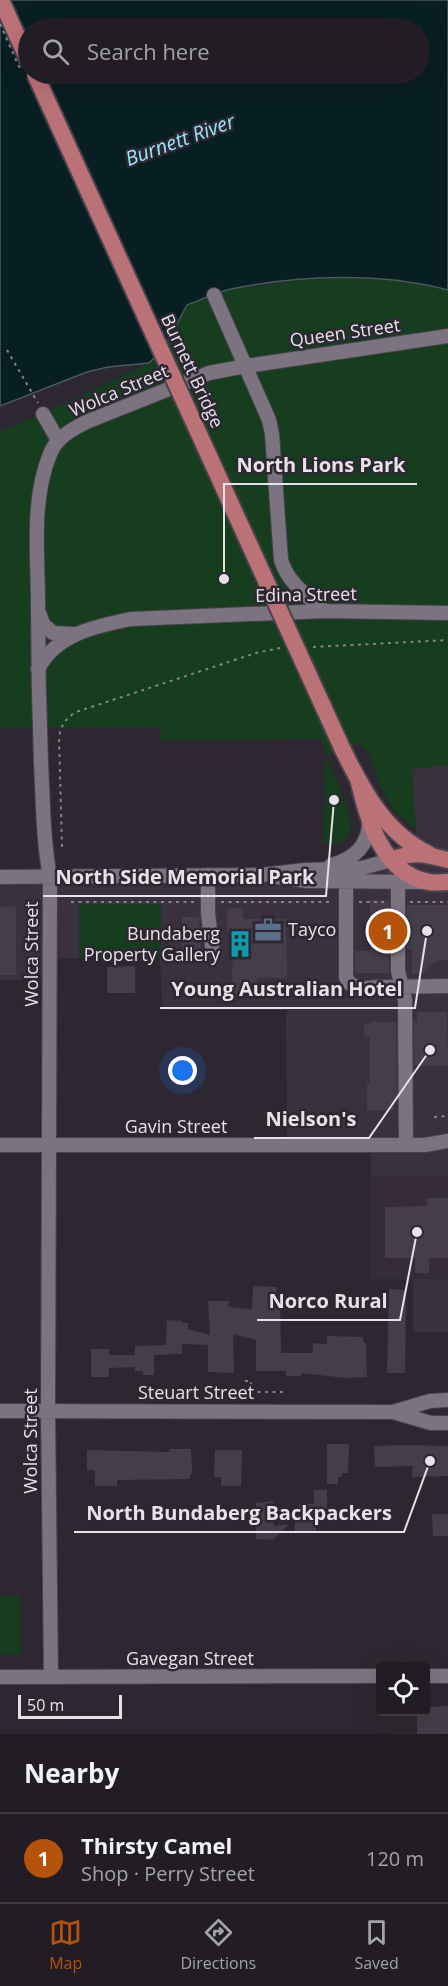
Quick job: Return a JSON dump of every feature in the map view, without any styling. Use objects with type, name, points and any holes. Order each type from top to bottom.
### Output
[{"type":"main road","points":[[1,0],[18,38]]},
{"type":"main road","name":"Burnett Bridge","points":[[39,84],[359,783],[391,827],[407,842],[429,854]]},
{"type":"main road","name":"Burnett Bridge","points":[[359,783],[369,819],[383,849],[391,860],[406,873],[429,882]]},
{"type":"main road","points":[[391,860],[408,854],[429,854],[448,860]]},
{"type":"main road","points":[[429,882],[448,882]]},
{"type":"street","points":[[214,295],[269,420],[281,560],[285,572],[303,597],[303,602],[298,609],[285,612]]},
{"type":"street","name":"Queen Street","points":[[246,366],[448,336]]},
{"type":"street","points":[[260,399],[258,381],[260,374],[281,360]]},
{"type":"street","name":"Wolca Street","points":[[51,1677],[48,1411],[50,877],[45,847],[38,670],[40,493],[50,453],[58,440],[86,422],[209,373],[246,366]]},
{"type":"street","points":[[43,414],[58,440]]},
{"type":"street","points":[[296,586],[325,611]]},
{"type":"street","points":[[38,603],[43,624],[53,633],[69,635],[81,632]]},
{"type":"street","name":"Edina Street","points":[[38,670],[44,657],[65,639],[81,632],[131,619],[325,611],[448,613]]},
{"type":"street","points":[[305,870],[340,863],[356,854],[368,833],[369,819]]},
{"type":"street","points":[[0,877],[261,875],[305,870],[362,868],[391,860]]},
{"type":"street","points":[[208,875],[207,902],[212,946]]},
{"type":"street","points":[[261,875],[306,881],[429,882]]},
{"type":"street","points":[[346,881],[346,977],[349,983],[360,989],[448,986]]},
{"type":"street","points":[[398,882],[398,908]]},
{"type":"street","points":[[398,947],[398,971],[405,999],[406,1145]]},
{"type":"street","name":"Gavin Street","points":[[425,1145],[448,1141]]},
{"type":"street","name":"Gavin Street","points":[[0,1145],[425,1145],[448,1148]]},
{"type":"street","name":"Steuart Street","points":[[393,1412],[430,1401],[448,1400]]},
{"type":"street","name":"Steuart Street","points":[[0,1412],[393,1412],[431,1423],[448,1423]]},
{"type":"street","name":"Gavegan Street","points":[[0,1677],[376,1676]]},
{"type":"street","points":[[430,1676],[448,1676]]},
{"type":"path","points":[[7,350],[43,414]]},
{"type":"path","points":[[306,647],[448,640]]},
{"type":"path","points":[[62,847],[59,736],[69,716],[87,708],[256,653],[286,648]]},
{"type":"path","points":[[373,897],[373,902]]},
{"type":"path","points":[[71,902],[373,902],[398,908],[448,902]]},
{"type":"path","points":[[434,1117],[448,1116]]},
{"type":"path","points":[[245,1381],[251,1381],[251,1392]]},
{"type":"path","points":[[205,1392],[287,1392]]},
{"type":"shaded area","points":[[448,765],[448,1176],[371,1176],[371,1146],[287,1146],[286,1010],[162,1010],[160,958],[48,958],[48,980],[0,980],[0,878],[262,876],[414,854],[416,829],[412,769]]},
{"type":"shaded area","points":[[371,1176],[448,1176],[448,1279],[371,1279]]},
{"type":"shaded area","points":[[413,1279],[448,1279],[448,1332],[413,1332]]},
{"type":"green space","points":[[309,279],[391,280],[448,290],[448,765],[412,769],[416,829],[397,814],[381,789],[369,752],[359,742],[327,756],[321,739],[161,740],[161,727],[0,728],[0,431],[43,414],[149,363],[164,348],[187,305],[229,290]]},
{"type":"green space","points":[[325,757],[346,803],[349,817],[350,829],[347,838],[338,843],[323,843]]},
{"type":"green space","points":[[79,904],[161,904],[161,958],[79,958]]},
{"type":"green space","points":[[0,1596],[20,1596],[21,1654],[0,1654]]},
{"type":"water","name":"Burnett River","points":[[0,0],[448,0],[448,290],[395,280],[312,278],[225,290],[187,305],[164,348],[149,363],[108,367],[87,372],[0,406]]},
{"type":"building","points":[[370,900],[389,901],[390,918],[397,923],[406,918],[407,905],[448,905],[448,960],[436,961],[423,974],[412,974],[412,949],[407,949],[405,942],[397,938],[389,946],[389,973],[355,973],[355,951],[370,951]]},
{"type":"building","points":[[16,906],[16,975],[0,975],[0,907]]},
{"type":"building","points":[[243,908],[243,919],[286,919],[287,978],[257,978],[258,992],[245,992],[245,997],[232,997],[233,931],[227,932],[227,909]]},
{"type":"building","points":[[182,917],[199,917],[201,952],[182,952]]},
{"type":"building","points":[[135,966],[135,993],[107,993],[107,967]]},
{"type":"building","points":[[417,1012],[447,1012],[448,1066],[414,1066],[414,1022],[417,1022]]},
{"type":"building","points":[[370,1022],[396,1022],[397,1102],[393,1102],[394,1110],[367,1110],[367,1083],[370,1083],[370,1037],[364,1037],[364,1024],[370,1024]]},
{"type":"building","points":[[427,1198],[448,1198],[448,1258],[429,1258],[429,1273],[415,1273],[415,1258],[385,1258],[385,1207],[427,1206]]},
{"type":"building","points":[[253,1286],[277,1287],[276,1300],[280,1300],[281,1353],[313,1353],[313,1343],[327,1344],[327,1336],[363,1337],[366,1343],[367,1377],[346,1378],[301,1373],[301,1376],[286,1376],[286,1371],[256,1371],[256,1340],[233,1334],[234,1373],[208,1372],[208,1345],[182,1344],[182,1354],[154,1355],[154,1375],[143,1375],[143,1371],[135,1371],[135,1367],[109,1368],[109,1377],[91,1377],[91,1349],[109,1349],[109,1355],[135,1355],[135,1346],[166,1345],[167,1320],[188,1323],[188,1329],[210,1335],[208,1301],[229,1301],[228,1307],[252,1309]]},
{"type":"building","points":[[389,1289],[406,1290],[405,1373],[387,1373]]},
{"type":"building","points":[[327,1444],[349,1444],[348,1473],[342,1473],[342,1477],[338,1477],[338,1484],[327,1484]]},
{"type":"building","points":[[374,1446],[448,1446],[448,1476],[412,1477],[413,1466],[375,1467]]},
{"type":"building","points":[[170,1449],[191,1449],[192,1472],[189,1479],[117,1480],[117,1486],[95,1486],[95,1470],[87,1470],[87,1450],[169,1452]]},
{"type":"building","points":[[215,1450],[242,1450],[241,1486],[221,1486],[221,1477],[214,1477]]},
{"type":"building","points":[[314,1490],[327,1490],[327,1509],[316,1509],[316,1533],[295,1533],[295,1515],[299,1515],[299,1504],[314,1504]]},
{"type":"building","points":[[274,1501],[274,1526],[289,1524],[273,1540],[256,1539],[256,1503]]},
{"type":"building","points":[[432,1514],[448,1514],[448,1536],[433,1536]]},
{"type":"building","points":[[448,1706],[448,1734],[417,1734],[417,1716],[430,1716],[430,1707]]},
{"type":"tunnel","points":[[398,914],[398,947]]},
{"type":"place","name":"North Lions Park","points":[[224,579]]},
{"type":"place","name":"North Side Memorial Park","points":[[334,800]]},
{"type":"place","name":"Tayco","points":[[268,930]]},
{"type":"place","name":"Thirsty Camel","points":[[388,931]]},
{"type":"place","name":"Young Australian Hotel","points":[[427,931]]},
{"type":"place","name":"Bundaberg Property Gallery","points":[[240,944]]},
{"type":"place","name":"Nielson's","points":[[430,1050]]},
{"type":"place","name":"Norco Rural","points":[[417,1232]]},
{"type":"place","name":"North Bundaberg Backpackers","points":[[430,1461]]}]
